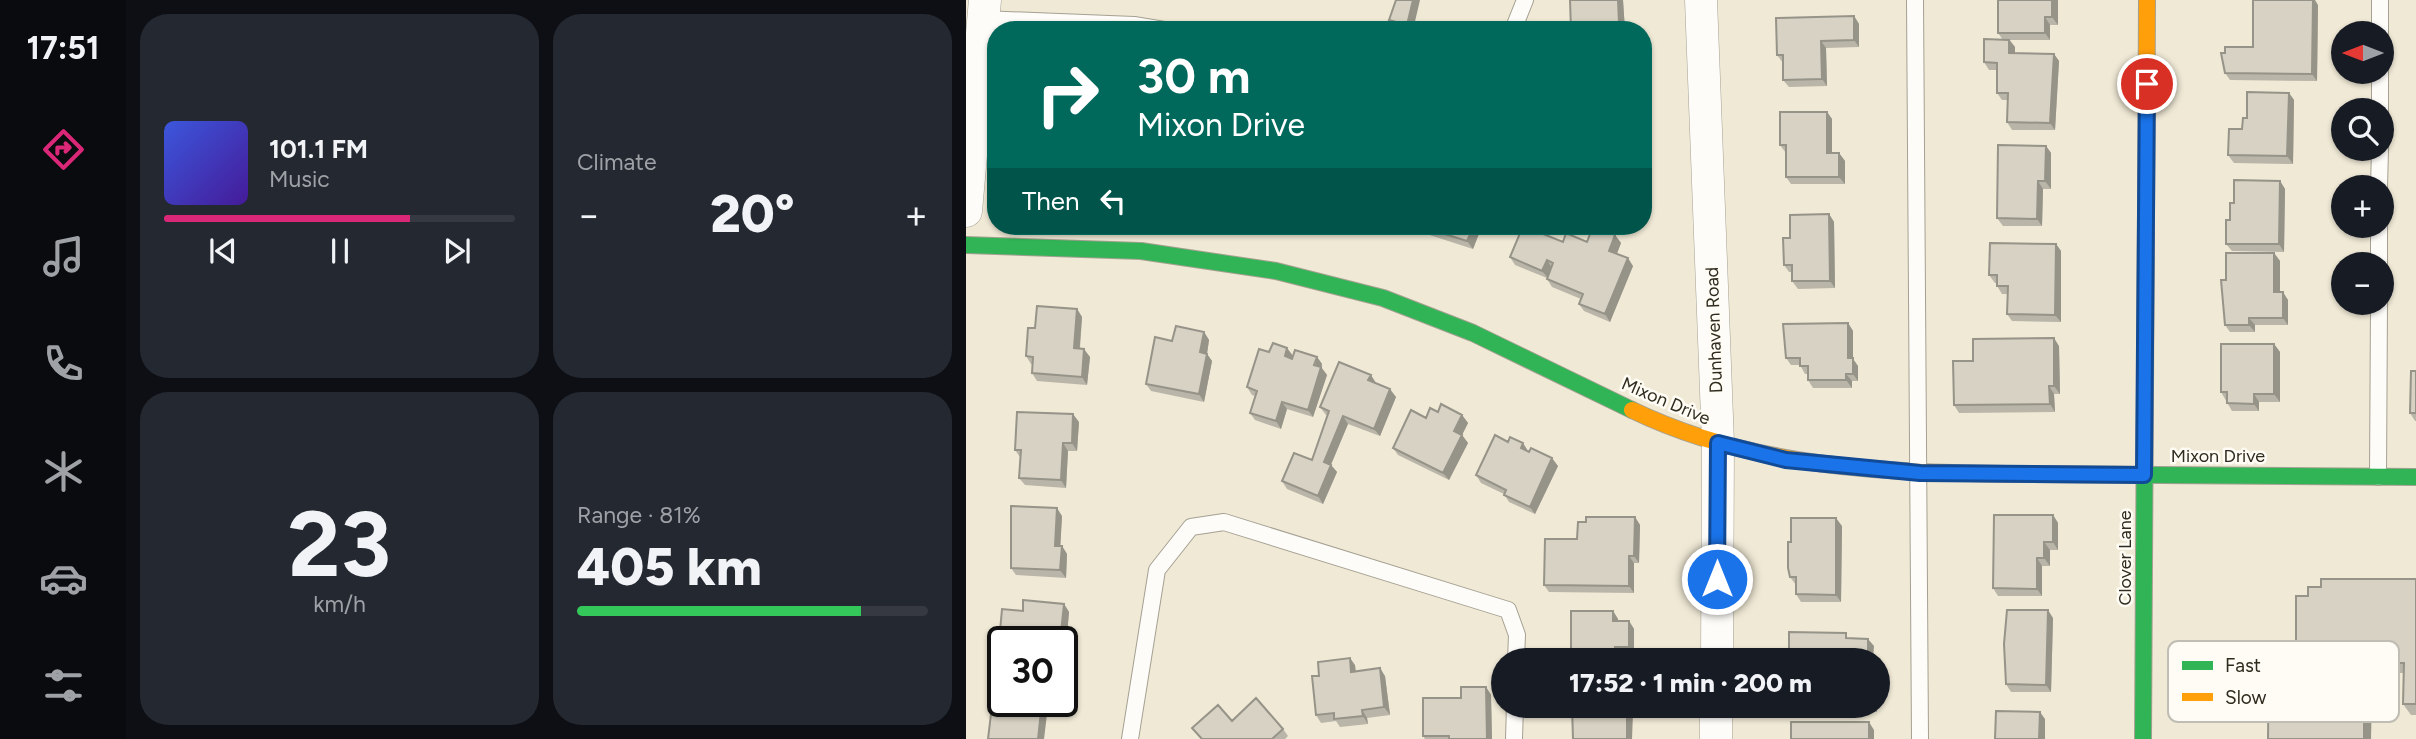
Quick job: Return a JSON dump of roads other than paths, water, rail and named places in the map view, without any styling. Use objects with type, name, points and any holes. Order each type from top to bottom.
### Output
[{"type":"street","name":"Dunhaven Road","points":[[1701,0],[1718,443],[1717,648]]},
{"type":"street","name":"Clover Lane","points":[[2143,739],[2147,0]]},
{"type":"street","points":[[966,211],[980,10]]},
{"type":"street","name":"Mixon Drive","points":[[966,245],[1141,251],[1276,271],[1383,298],[1473,332],[1638,413],[1718,443],[1786,460],[1920,473],[2416,477]]},
{"type":"street","points":[[1716,718],[1716,739]]},
{"type":"lane","points":[[1517,21],[1525,0]]},
{"type":"lane","points":[[1915,0],[1920,739]]},
{"type":"lane","points":[[2380,0],[2380,21]]},
{"type":"lane","points":[[980,10],[1093,21]]},
{"type":"lane","points":[[2378,477],[2379,315]]},
{"type":"lane","points":[[1130,739],[1157,570],[1191,527],[1224,522],[1508,610],[1517,635],[1516,648]]},
{"type":"lane","points":[[1514,739],[1515,718]]}]
